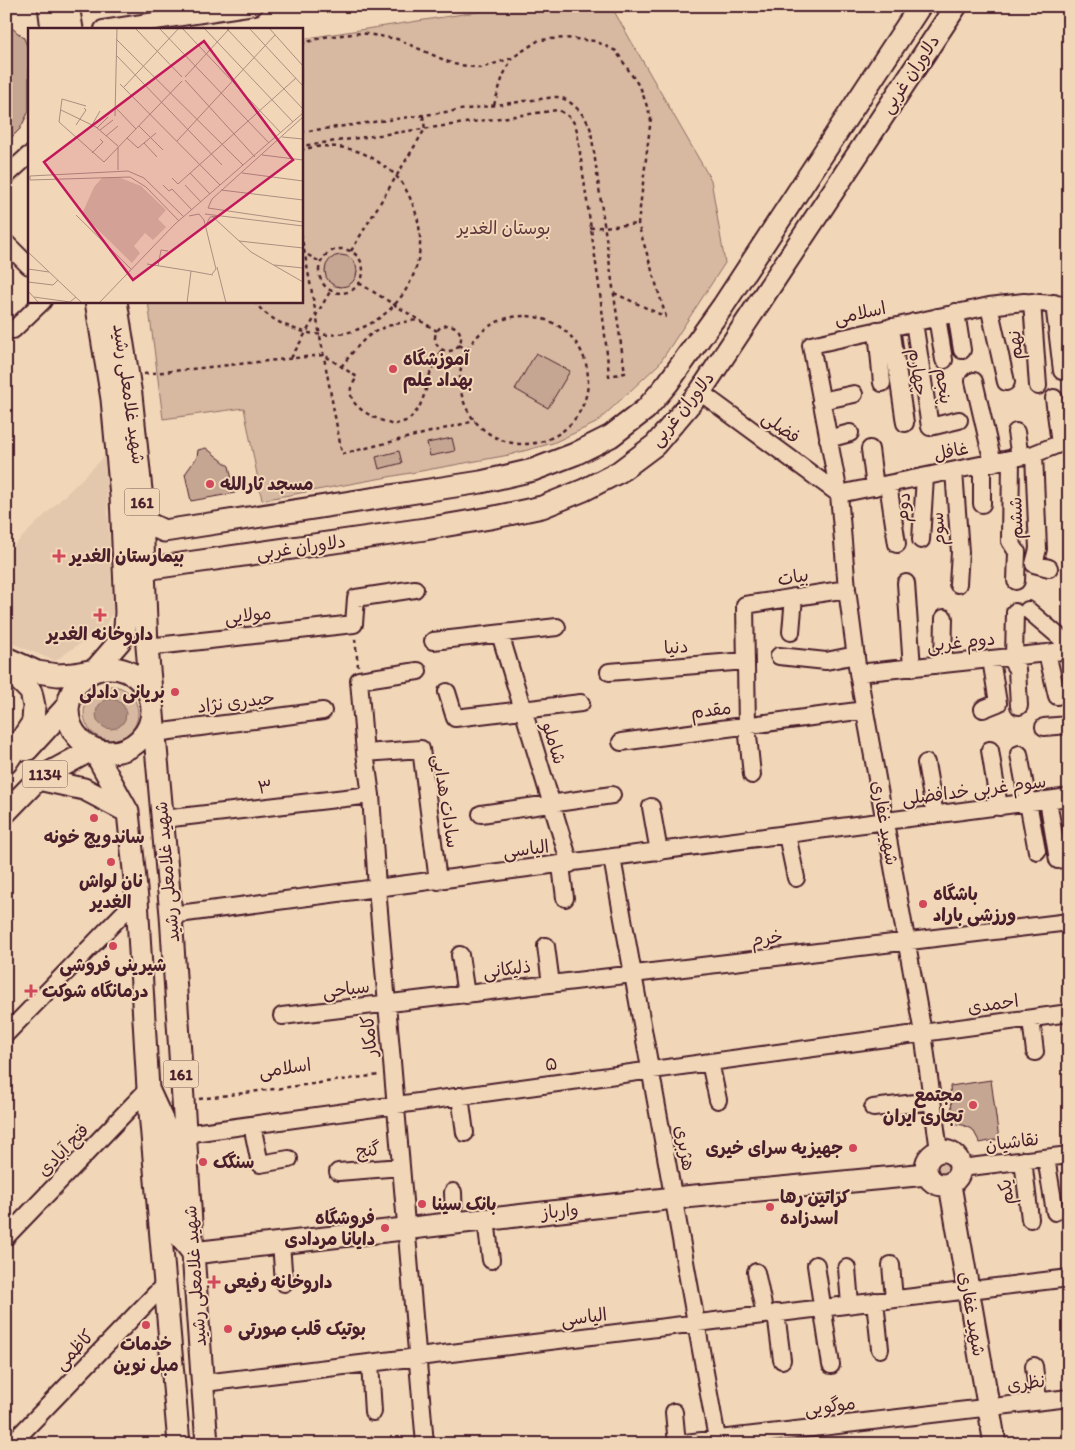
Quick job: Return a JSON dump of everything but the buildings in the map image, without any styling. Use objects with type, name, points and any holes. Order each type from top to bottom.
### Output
[{"type":"main road","points":[[49,6],[52,28]]},
{"type":"main road","points":[[68,6],[72,28]]},
{"type":"main road","name":"دلاوران غربی","points":[[143,521],[164,531],[482,482],[533,470],[575,454],[611,436],[646,409],[674,375],[723,306],[920,6]]},
{"type":"main road","name":"دلاوران غربی","points":[[145,569],[490,518],[542,507],[584,490],[620,472],[655,445],[700,392],[956,6]]},
{"type":"main road","name":"شهید غلامعلی رشید","points":[[95,670],[120,641],[125,628],[126,612],[121,496],[112,399],[96,302]]},
{"type":"main road","name":"شهید غلامعلی رشید","points":[[116,302],[128,376],[141,490],[147,647],[171,916],[207,1444]]},
{"type":"main road","points":[[6,658],[37,672],[58,675],[74,674],[107,667],[120,668],[132,673],[145,687],[152,704],[152,716],[144,736],[136,744],[126,749],[104,752],[94,749],[76,735],[71,725],[68,715],[73,690],[82,678],[95,670]]},
{"type":"main road","points":[[6,674],[17,678],[31,692],[34,706],[33,722],[20,739],[6,763]]},
{"type":"main road","name":"1134","points":[[6,773],[20,739],[69,704]]},
{"type":"main road","points":[[20,739],[43,756],[47,763],[43,775],[84,789],[128,812]]},
{"type":"main road","name":"شهید غلامعلی رشید","points":[[94,749],[128,812],[137,899],[148,1089],[179,1444]]},
{"type":"main road","name":"1134","points":[[6,812],[43,775],[94,749]]},
{"type":"main road","points":[[148,1089],[169,1135],[176,1231],[193,1253]]},
{"type":"main road","points":[[939,1151],[954,1154],[960,1163],[956,1176],[939,1185],[934,1183],[927,1174],[927,1163],[939,1151]]},
{"type":"main road","name":"وارباز","points":[[193,1253],[674,1198],[927,1174]]},
{"type":"main road","name":"شهید غفاری","points":[[956,1176],[968,1290],[995,1444]]},
{"type":"main road","points":[[166,1294],[174,1298],[190,1296],[197,1300]]},
{"type":"street","points":[[110,28],[254,6]]},
{"type":"street","points":[[6,176],[28,156]]},
{"type":"street","points":[[6,244],[28,265]]},
{"type":"street","points":[[13,330],[42,302]]},
{"type":"street","name":"اسلامی","points":[[839,494],[810,345],[989,306],[1032,302],[1061,304]]},
{"type":"street","name":"نهم","points":[[1032,302],[1038,386]]},
{"type":"street","points":[[1061,304],[1062,371]]},
{"type":"street","points":[[989,306],[1006,382]]},
{"type":"street","points":[[956,312],[962,350]]},
{"type":"street","points":[[937,317],[944,360]]},
{"type":"street","name":"پنجم","points":[[914,322],[930,427],[959,420]]},
{"type":"street","points":[[882,383],[884,328]]},
{"type":"street","name":"چهارم","points":[[884,328],[905,423]]},
{"type":"street","points":[[974,381],[988,465],[982,504]]},
{"type":"street","name":"فضلی","points":[[700,392],[839,494]]},
{"type":"street","points":[[821,401],[854,394]]},
{"type":"street","points":[[1054,398],[1064,442]]},
{"type":"street","points":[[1016,432],[1022,457],[1010,541],[1017,552],[1016,581]]},
{"type":"street","points":[[828,439],[850,433]]},
{"type":"street","name":"غافل","points":[[839,494],[988,465],[1022,457],[1064,442]]},
{"type":"street","points":[[870,449],[897,544]]},
{"type":"street","name":"ششم","points":[[1022,457],[1038,549],[1034,564],[1049,568]]},
{"type":"street","name":"سوم","points":[[954,471],[960,552],[958,584]]},
{"type":"street","name":"دوم","points":[[921,540],[925,477]]},
{"type":"street","name":"شهید غفاری","points":[[839,494],[847,589],[858,673],[923,1033],[939,1151]]},
{"type":"street","points":[[906,583],[912,668]]},
{"type":"street","points":[[354,624],[356,598],[415,589]]},
{"type":"street","name":"بیات","points":[[745,605],[847,589]]},
{"type":"street","points":[[791,632],[794,597]]},
{"type":"street","name":"مقدم","points":[[621,742],[747,726],[745,605]]},
{"type":"street","points":[[1019,706],[1017,669],[1011,657],[1022,611],[1069,645]]},
{"type":"street","points":[[943,664],[944,618]]},
{"type":"street","name":"مولایی","points":[[147,647],[354,624]]},
{"type":"street","points":[[433,641],[557,627]]},
{"type":"street","name":"شاملو","points":[[500,634],[552,804],[566,864],[565,898]]},
{"type":"street","name":"دوم غربی","points":[[858,673],[1047,654],[1069,650]]},
{"type":"street","points":[[1047,654],[1056,696]]},
{"type":"street","points":[[779,656],[826,661],[856,655]]},
{"type":"street","points":[[983,708],[998,703],[991,659]]},
{"type":"street","name":"دنیا","points":[[609,672],[746,661]]},
{"type":"street","points":[[359,680],[418,672]]},
{"type":"street","name":"کامکار","points":[[359,680],[365,753],[371,795],[377,888],[425,1444]]},
{"type":"street","points":[[447,692],[455,718],[581,703]]},
{"type":"street","points":[[752,775],[747,726],[865,710]]},
{"type":"street","name":"حیدری نژاد","points":[[155,733],[323,711]]},
{"type":"street","points":[[1044,727],[1069,724]]},
{"type":"street","name":"سادات هدایی","points":[[365,753],[421,749],[438,881]]},
{"type":"street","points":[[990,750],[998,807]]},
{"type":"street","points":[[1019,754],[1037,851]]},
{"type":"street","points":[[926,763],[935,815]]},
{"type":"street","name":"۳","points":[[163,819],[371,795]]},
{"type":"street","points":[[481,814],[612,795]]},
{"type":"street","name":"سوم غربی خدافضلی","points":[[885,822],[1069,797]]},
{"type":"street","points":[[1048,800],[1058,860]]},
{"type":"street","points":[[651,807],[659,852]]},
{"type":"street","name":"الیاسی","points":[[171,916],[885,822]]},
{"type":"street","points":[[787,835],[796,878]]},
{"type":"street","name":"هژبری","points":[[612,858],[718,1441]]},
{"type":"street","points":[[6,1034],[137,899]]},
{"type":"street","name":"خرم","points":[[633,974],[1069,922]]},
{"type":"street","points":[[546,946],[551,984]]},
{"type":"street","points":[[460,955],[466,994]]},
{"type":"street","name":"ذلیکانی","points":[[387,1004],[633,974]]},
{"type":"street","name":"سیاحی","points":[[282,1016],[387,1004]]},
{"type":"street","name":"احمدی","points":[[923,1033],[1069,1013]]},
{"type":"street","points":[[1031,1019],[1035,1052]]},
{"type":"street","name":"۵","points":[[185,1134],[923,1033]]},
{"type":"street","points":[[710,1062],[718,1100]]},
{"type":"street","name":"فتح آبادی","points":[[6,1237],[148,1089]]},
{"type":"street","points":[[460,1096],[465,1133]]},
{"type":"street","points":[[873,1108],[932,1102]]},
{"type":"street","points":[[252,1125],[260,1164],[289,1159]]},
{"type":"street","name":"نقاشیان","points":[[956,1176],[1023,1160],[1069,1155]]},
{"type":"street","points":[[1046,1158],[1055,1212]]},
{"type":"street","name":"یکم","points":[[1023,1160],[1030,1219]]},
{"type":"street","name":"گنج","points":[[338,1172],[401,1167]]},
{"type":"street","points":[[453,1192],[454,1223]]},
{"type":"street","points":[[486,1220],[491,1260]]},
{"type":"street","points":[[281,1243],[284,1283]]},
{"type":"street","points":[[816,1265],[831,1365]]},
{"type":"street","points":[[891,1265],[894,1299]]},
{"type":"street","points":[[847,1268],[850,1304]]},
{"type":"street","points":[[756,1272],[771,1314],[782,1360]]},
{"type":"street","name":"الیاسی","points":[[204,1383],[1069,1278]]},
{"type":"street","name":"کاظمی","points":[[11,1444],[166,1294]]},
{"type":"street","points":[[875,1301],[880,1349]]},
{"type":"street","points":[[370,1363],[373,1412]]},
{"type":"street","points":[[1034,1366],[1038,1401]]},
{"type":"street","name":"نظری","points":[[988,1407],[1069,1398]]},
{"type":"street","name":"موگویی","points":[[677,1444],[718,1441],[988,1407]]},
{"type":"street","points":[[674,1412],[677,1444]]},
{"type":"path","points":[[302,44],[324,37],[361,33],[397,39],[454,64],[481,68],[512,58],[539,40],[565,38],[595,41],[616,51],[641,89],[651,118],[638,224],[666,317],[614,293]]},
{"type":"path","points":[[494,106],[503,76],[512,58]]},
{"type":"path","points":[[302,132],[557,97],[565,100],[586,117],[591,131],[625,373],[609,376],[604,320],[577,131],[572,118],[558,110],[302,146]]},
{"type":"path","points":[[351,251],[425,129],[423,115]]},
{"type":"path","points":[[255,302],[261,310],[282,325],[306,333],[320,336],[348,333],[374,322],[395,306],[409,286],[417,264],[420,240],[418,216],[397,176],[376,160],[355,150],[332,146],[309,147],[302,150]]},
{"type":"path","points":[[590,228],[638,224]]},
{"type":"path","points":[[337,249],[351,251],[361,262],[363,269],[359,283],[348,292],[340,293],[331,290],[322,282],[319,276],[320,262],[330,251],[337,249]]},
{"type":"path","points":[[303,252],[320,262]]},
{"type":"path","points":[[303,252],[342,454],[475,421]]},
{"type":"path","points":[[359,283],[437,331]]},
{"type":"path","points":[[290,358],[331,290]]},
{"type":"path","points":[[515,316],[536,316],[555,323],[571,336],[582,353],[588,372],[587,393],[580,412],[567,427],[550,438],[530,444],[510,442],[491,434],[475,421],[465,405],[461,387],[461,368],[468,350],[480,334],[496,322],[515,316]]},
{"type":"path","points":[[341,367],[359,343],[375,331],[394,323],[417,320]]},
{"type":"path","points":[[447,325],[455,327],[460,333],[461,341],[459,345],[453,350],[442,349],[437,343],[437,331],[447,325]]},
{"type":"path","points":[[459,345],[468,350]]},
{"type":"path","points":[[128,376],[324,355],[357,377],[351,389],[354,403],[365,412],[393,425],[409,420],[419,408],[431,370],[442,349]]},
{"type":"path","points":[[354,624],[359,680]]},
{"type":"path","name":"اسلامی","points":[[183,1101],[393,1074]]},
{"type":"shaded area","name":"بیمارستان الغدیر","points":[[105,456],[113,612],[105,626],[55,661],[6,641],[6,553]]},
{"type":"shaded area","points":[[111,699],[122,703],[126,714],[122,725],[111,729],[100,725],[96,714],[100,703]]},
{"type":"green space","name":"بوستان الغدیر","points":[[515,6],[611,6],[711,180],[725,263],[659,364],[596,423],[553,443],[509,455],[262,500],[244,408],[163,419],[148,302],[302,302],[302,39]]},
{"type":"green space","points":[[106,686],[116,686],[126,690],[134,698],[138,713],[134,728],[126,736],[116,740],[106,740],[96,736],[88,728],[84,718],[84,708],[88,698],[96,690]]},
{"type":"green space","points":[[943,1157],[948,1158],[954,1164],[954,1174],[948,1180],[943,1181],[938,1180],[932,1174],[931,1169],[932,1164],[938,1158]]},
{"type":"place","name":"آموزشگاه بهداد علم","points":[[393,369]]},
{"type":"place","name":"مسجد ثارالله","points":[[210,484]]},
{"type":"place","name":"بیمارستان الغدیر","points":[[59,556]]},
{"type":"place","name":"داروخانه الغدیر","points":[[100,615]]},
{"type":"place","name":"بریانی دادلی","points":[[175,692]]},
{"type":"place","name":"ساندویچ خونه","points":[[94,818]]},
{"type":"place","name":"نان لواش الغدیر","points":[[111,862]]},
{"type":"place","name":"باشگاه ورزشی باراد","points":[[923,904]]},
{"type":"place","name":"شیرینی فروشی","points":[[113,946]]},
{"type":"place","name":"درمانگاه شوکت","points":[[31,991]]},
{"type":"place","name":"مجتمع تجاری ایران","points":[[973,1105]]},
{"type":"place","name":"جهیزیه سرای خیری","points":[[853,1148]]},
{"type":"place","name":"سنگک","points":[[203,1162]]},
{"type":"place","name":"بانک سینا","points":[[422,1204]]},
{"type":"place","name":"کراتین رها اسدزاده","points":[[770,1207]]},
{"type":"place","name":"فروشگاه دایانا مردادی","points":[[385,1228]]},
{"type":"place","name":"داروخانه رفیعی","points":[[214,1282]]},
{"type":"place","name":"خدمات مبل نوین","points":[[146,1325]]},
{"type":"place","name":"بوتیک قلب صورتی","points":[[228,1329]]}]
